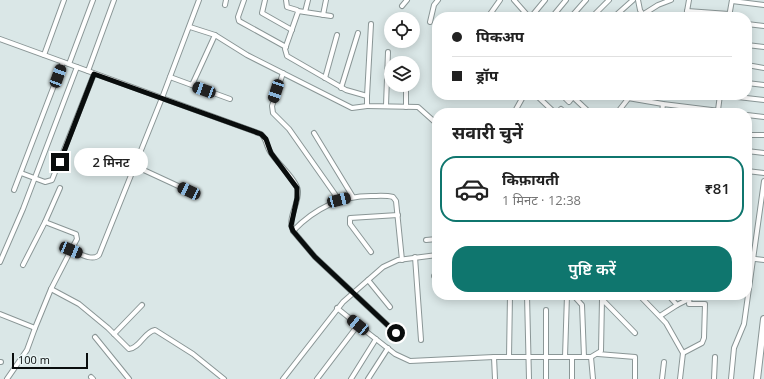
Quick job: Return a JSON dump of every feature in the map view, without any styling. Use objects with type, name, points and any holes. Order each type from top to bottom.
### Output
[{"type":"street","points":[[44,54],[64,0]]},
{"type":"street","points":[[69,64],[93,0]]},
{"type":"street","points":[[88,71],[114,0]]},
{"type":"street","points":[[71,250],[91,258],[100,255],[190,27],[199,0]]},
{"type":"street","points":[[225,5],[226,0]]},
{"type":"street","points":[[244,0],[238,17],[239,21],[286,47]]},
{"type":"street","points":[[265,0],[262,13],[292,30]]},
{"type":"street","points":[[286,0],[287,7],[298,11],[331,16]]},
{"type":"street","points":[[305,12],[308,0]]},
{"type":"street","points":[[323,15],[326,0]]},
{"type":"street","points":[[402,6],[407,0]]},
{"type":"street","points":[[432,12],[434,5],[438,0]]},
{"type":"street","points":[[492,12],[500,0]]},
{"type":"street","points":[[514,0],[525,12]]},
{"type":"street","points":[[534,12],[545,0]]},
{"type":"street","points":[[556,12],[566,0]]},
{"type":"street","points":[[575,12],[586,0]]},
{"type":"street","points":[[597,12],[609,0]]},
{"type":"street","points":[[620,12],[633,0]]},
{"type":"street","points":[[638,0],[640,12]]},
{"type":"street","points":[[647,12],[658,4],[671,0]]},
{"type":"street","points":[[689,0],[687,11],[698,12]]},
{"type":"street","points":[[730,12],[732,0],[764,5]]},
{"type":"street","points":[[298,11],[286,47],[285,52],[287,56],[341,88],[353,93],[367,96]]},
{"type":"street","points":[[430,22],[432,14]]},
{"type":"street","points":[[367,106],[371,24]]},
{"type":"street","points":[[752,25],[764,26]]},
{"type":"street","points":[[190,27],[215,35],[247,56],[352,108],[367,106],[420,107],[432,119]]},
{"type":"street","points":[[341,88],[358,33]]},
{"type":"street","points":[[192,85],[215,35]]},
{"type":"street","points":[[325,78],[337,35]]},
{"type":"street","points":[[0,39],[255,131],[264,136],[271,153],[297,188],[297,198],[291,226],[293,231],[315,257],[396,333]]},
{"type":"street","points":[[752,46],[764,47]]},
{"type":"street","points":[[386,106],[388,52]]},
{"type":"street","points":[[14,190],[63,62]]},
{"type":"street","points":[[752,66],[764,68]]},
{"type":"street","points":[[0,262],[35,178],[77,67]]},
{"type":"street","points":[[21,172],[49,182],[54,177],[94,74]]},
{"type":"street","points":[[283,74],[272,106],[273,113],[289,129],[339,200]]},
{"type":"street","points":[[170,77],[230,99]]},
{"type":"street","points":[[752,84],[764,85]]},
{"type":"street","points":[[406,92],[406,107]]},
{"type":"street","points":[[752,99],[764,100]]},
{"type":"street","points":[[542,100],[550,108]]},
{"type":"street","points":[[576,100],[585,108]]},
{"type":"street","points":[[621,108],[628,100]]},
{"type":"street","points":[[644,100],[663,104],[700,108]]},
{"type":"street","points":[[663,104],[663,108]]},
{"type":"street","points":[[752,115],[764,116]]},
{"type":"street","points":[[314,133],[353,197]]},
{"type":"street","points":[[752,135],[764,135]]},
{"type":"street","points":[[752,152],[764,153]]},
{"type":"street","points":[[135,166],[189,191]]},
{"type":"street","points":[[752,172],[764,173]]},
{"type":"street","points":[[752,272],[764,181]]},
{"type":"street","points":[[22,265],[45,222],[60,188]]},
{"type":"street","points":[[293,231],[306,218],[339,200],[353,197],[393,197],[396,201],[402,260]]},
{"type":"street","points":[[371,252],[350,224],[350,218],[398,215]]},
{"type":"street","points":[[7,379],[27,350],[51,289],[77,239],[75,233],[45,222]]},
{"type":"street","points":[[426,240],[432,239]]},
{"type":"street","points":[[283,379],[337,308],[353,292],[389,264],[415,257],[432,255]]},
{"type":"street","points":[[415,257],[421,340]]},
{"type":"street","points":[[754,259],[764,260]]},
{"type":"street","points":[[368,280],[390,307]]},
{"type":"street","points":[[51,289],[79,304],[114,334],[126,347],[132,349],[150,331],[155,330],[193,354],[224,379]]},
{"type":"street","points":[[509,358],[510,300]]},
{"type":"street","points":[[527,300],[527,358],[529,379]]},
{"type":"street","points":[[565,357],[567,300]]},
{"type":"street","points":[[578,300],[582,305],[584,357]]},
{"type":"street","points":[[602,300],[635,333]]},
{"type":"street","points":[[598,354],[601,351],[602,300]]},
{"type":"street","points":[[644,300],[666,323],[683,353],[680,379]]},
{"type":"street","points":[[672,300],[677,305]]},
{"type":"street","points":[[660,316],[684,300]]},
{"type":"street","points":[[683,353],[702,343],[704,338],[705,304],[689,304],[689,300]]},
{"type":"street","points":[[731,379],[734,348],[744,324],[748,300]]},
{"type":"street","points":[[114,334],[142,305]]},
{"type":"street","points":[[337,308],[395,354],[414,362],[494,357],[527,358],[546,356],[572,358],[591,357],[598,354],[635,357],[635,379]]},
{"type":"street","points":[[546,310],[546,379]]},
{"type":"street","points":[[0,314],[35,328]]},
{"type":"street","points":[[757,379],[764,319]]},
{"type":"street","points":[[317,379],[358,325]]},
{"type":"street","points":[[95,337],[129,379]]},
{"type":"street","points":[[351,379],[376,338]]},
{"type":"street","points":[[368,379],[388,348]]},
{"type":"street","points":[[494,357],[495,379]]},
{"type":"street","points":[[591,357],[593,379]]},
{"type":"street","points":[[714,379],[715,357]]},
{"type":"street","points":[[572,358],[572,379]]},
{"type":"street","points":[[662,379],[664,362]]},
{"type":"route","points":[[60,162],[94,74],[137,88],[261,134],[266,139],[271,153],[297,188],[297,198],[291,222],[293,231],[315,257],[335,277],[396,333]]}]
